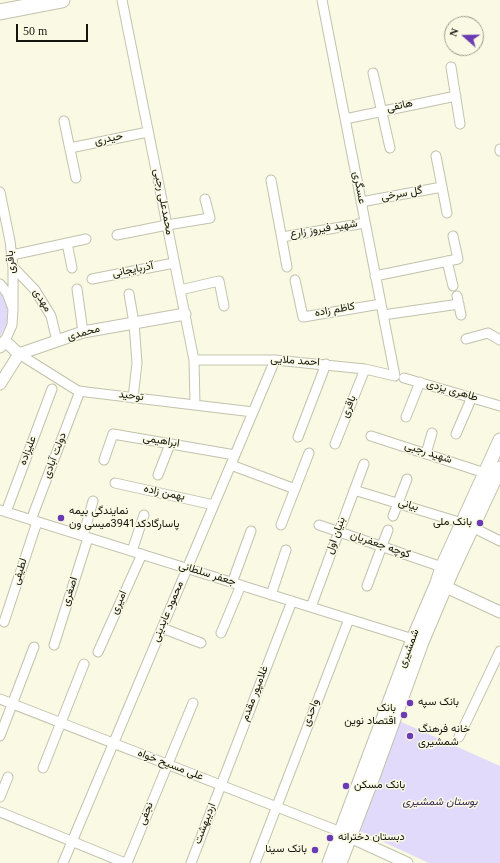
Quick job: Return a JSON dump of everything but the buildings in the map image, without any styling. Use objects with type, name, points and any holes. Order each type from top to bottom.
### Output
[{"type":"highway","points":[[0,12],[62,0]]},
{"type":"main road","name":"شمشیری","points":[[340,863],[346,835],[418,641],[447,569],[494,472],[500,440]]},
{"type":"main road","name":"شمشیری","points":[[329,863],[346,835]]},
{"type":"street","name":"محمدعلی رجبی","points":[[122,0],[194,360],[195,405]]},
{"type":"street","name":"عسگری","points":[[322,0],[383,315],[399,377]]},
{"type":"street","points":[[451,67],[460,124]]},
{"type":"street","points":[[373,73],[390,148]]},
{"type":"street","name":"هاتفی","points":[[345,119],[456,96]]},
{"type":"street","points":[[64,121],[76,178]]},
{"type":"street","name":"حیدری","points":[[70,148],[148,132]]},
{"type":"street","points":[[436,156],[447,213]]},
{"type":"street","name":"شهید فیروز زارع","points":[[271,180],[287,267]]},
{"type":"street","name":"گل سرخی","points":[[361,202],[442,188]]},
{"type":"street","name":"باقری","points":[[0,192],[12,255],[13,309]]},
{"type":"street","points":[[116,235],[210,218],[205,199]]},
{"type":"street","name":"شهید فیروز زارع","points":[[282,237],[365,223]]},
{"type":"street","points":[[376,276],[458,259],[453,236]]},
{"type":"street","points":[[12,255],[86,239]]},
{"type":"street","points":[[67,243],[72,268]]},
{"type":"street","points":[[447,261],[453,286]]},
{"type":"street","name":"آذربایجانی","points":[[92,279],[174,263]]},
{"type":"street","name":"مهدی","points":[[13,267],[35,290],[47,309],[57,341]]},
{"type":"street","name":"کاظم زاده","points":[[295,280],[303,317],[381,304]]},
{"type":"street","points":[[180,290],[219,281],[224,306]]},
{"type":"street","points":[[0,284],[7,293],[13,309],[12,325],[2,344],[19,354],[0,384]]},
{"type":"street","points":[[77,289],[83,332]]},
{"type":"street","points":[[129,294],[134,323],[137,363],[133,398]]},
{"type":"street","points":[[383,315],[458,300],[461,315]]},
{"type":"street","name":"محمدی","points":[[19,354],[83,332],[185,314]]},
{"type":"street","points":[[466,339],[488,333],[500,340]]},
{"type":"street","name":"توحید","points":[[19,354],[78,391],[253,412]]},
{"type":"street","name":"احمد ملایی","points":[[194,360],[275,360],[326,364],[365,369],[399,377]]},
{"type":"street","name":"محمود عابدینی","points":[[63,863],[275,360]]},
{"type":"street","points":[[298,437],[326,364]]},
{"type":"street","name":"باقری","points":[[336,444],[365,369]]},
{"type":"street","name":"طاهری یزدی","points":[[399,377],[500,406]]},
{"type":"street","points":[[406,418],[420,382]]},
{"type":"street","name":"علیزاده","points":[[3,511],[52,389]]},
{"type":"street","name":"دولت آبادی","points":[[34,521],[80,391]]},
{"type":"street","points":[[456,434],[472,397]]},
{"type":"street","name":"ابراهیمی","points":[[104,460],[113,434],[235,455]]},
{"type":"street","points":[[426,454],[432,434]]},
{"type":"street","name":"شهید رجبی","points":[[371,436],[426,454],[494,472]]},
{"type":"street","points":[[158,475],[170,444]]},
{"type":"street","points":[[281,525],[309,453]]},
{"type":"street","name":"بنیان اول","points":[[311,607],[364,464]]},
{"type":"street","points":[[230,465],[295,489]]},
{"type":"street","points":[[393,516],[406,479]]},
{"type":"street","name":"بهمن زاده","points":[[115,483],[214,504]]},
{"type":"street","name":"بیانی","points":[[354,490],[467,525],[500,541]]},
{"type":"street","name":"اصغری","points":[[54,645],[85,537],[93,501]]},
{"type":"street","name":"جعفر سلطانی","points":[[3,511],[418,641]]},
{"type":"street","points":[[132,552],[144,515]]},
{"type":"street","name":"لطیفی","points":[[4,622],[34,521]]},
{"type":"street","name":"کوچه جعفریان","points":[[319,525],[447,569]]},
{"type":"street","points":[[367,586],[388,530]]},
{"type":"street","points":[[221,633],[237,584],[251,531]]},
{"type":"street","points":[[271,595],[286,550]]},
{"type":"street","name":"امیری","points":[[98,652],[142,554]]},
{"type":"street","points":[[441,585],[500,612]]},
{"type":"street","name":"غلامپور مقدم","points":[[221,786],[292,601]]},
{"type":"street","name":"واحدی","points":[[255,863],[349,619]]},
{"type":"street","points":[[162,628],[201,643]]},
{"type":"street","points":[[0,736],[34,647]]},
{"type":"street","points":[[459,737],[500,651]]},
{"type":"street","points":[[43,768],[84,664]]},
{"type":"street","name":"علی مسیح خواه","points":[[0,699],[346,835]]},
{"type":"street","name":"نجفی","points":[[126,863],[193,703]]},
{"type":"street","points":[[0,797],[8,777]]},
{"type":"street","name":"اردیبهشت","points":[[191,863],[221,786]]},
{"type":"street","points":[[0,812],[126,863]]},
{"type":"street","points":[[346,835],[406,863]]},
{"type":"green space","points":[[0,291],[4,297],[8,311],[7,323],[0,337]]},
{"type":"green space","name":"بوستان شمشیری","points":[[397,720],[500,766],[500,863],[429,863],[355,829]]},
{"type":"place","name":"نمایندگی بیمه پاسارگادکد3941میسی ون","points":[[61,518]]},
{"type":"place","name":"بانک ملی","points":[[480,523]]},
{"type":"place","name":"بانک سپه","points":[[410,703]]},
{"type":"place","name":"بانک اقتصاد نوین","points":[[404,715]]},
{"type":"place","name":"خانه فرهنگ شمشیری","points":[[410,736]]},
{"type":"place","name":"بانک مسکن","points":[[346,786]]},
{"type":"place","name":"دبستان دخترانه","points":[[330,838]]},
{"type":"place","name":"بانک سینا","points":[[315,850]]}]
